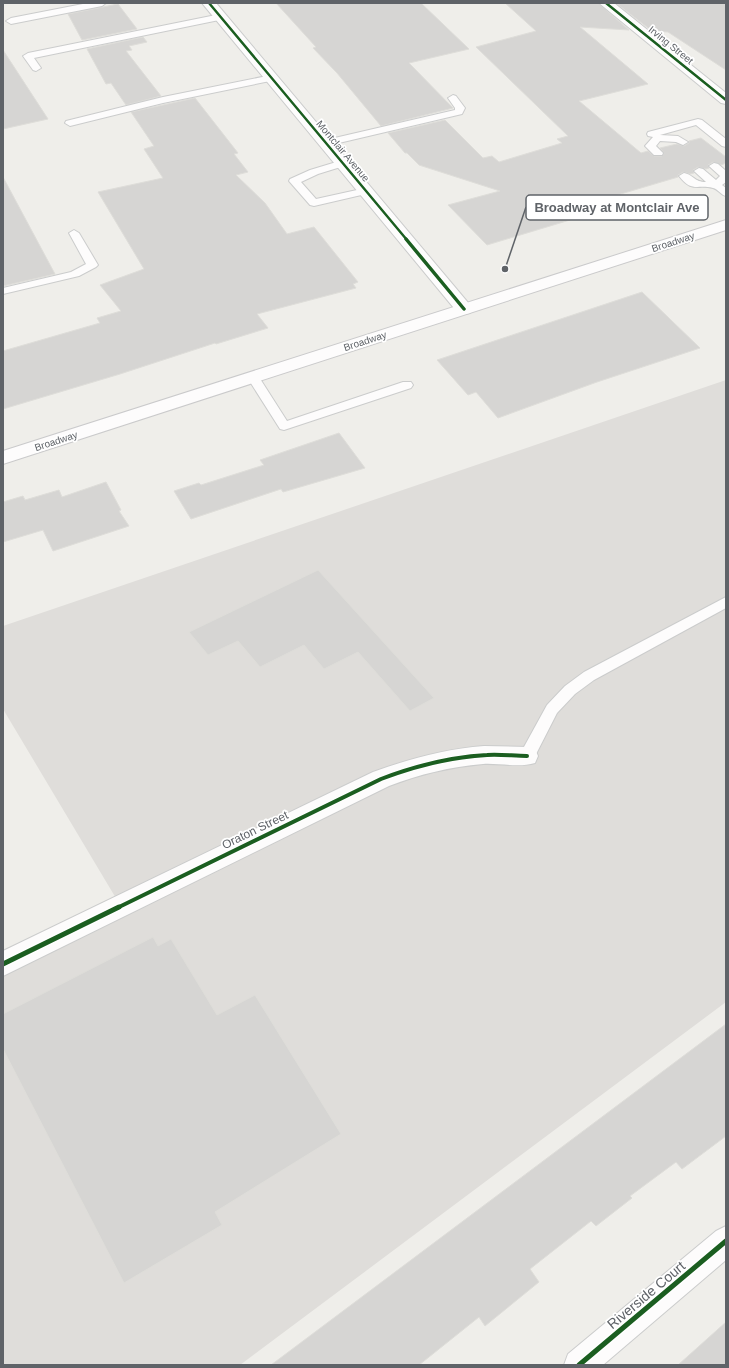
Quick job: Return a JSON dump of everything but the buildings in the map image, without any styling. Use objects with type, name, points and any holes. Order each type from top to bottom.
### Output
[{"type":"street","name":"Montclair Avenue","points":[[210,3],[464,310]]},
{"type":"street","name":"Irving Street","points":[[606,3],[726,100]]},
{"type":"street","name":"Broadway","points":[[3,458],[726,225]]},
{"type":"street","name":"Oraton Street","points":[[3,964],[381,779],[414,767],[448,759],[484,755],[527,756]]},
{"type":"street","name":"Riverside Court","points":[[579,1365],[726,1241]]},
{"type":"lane","points":[[10,21],[102,3]]},
{"type":"lane","points":[[36,68],[28,56],[221,17]]},
{"type":"lane","points":[[70,123],[163,100],[272,78]]},
{"type":"lane","points":[[326,143],[459,112],[460,108],[453,98]]},
{"type":"lane","points":[[671,149],[652,134],[698,122],[726,144]]},
{"type":"lane","points":[[657,138],[678,139],[683,142]]},
{"type":"lane","points":[[657,138],[650,146],[658,153]]},
{"type":"lane","points":[[343,163],[314,172],[294,181],[314,203],[366,191]]},
{"type":"lane","points":[[684,176],[695,185],[716,185],[726,176],[714,166]]},
{"type":"lane","points":[[699,171],[726,193]]},
{"type":"lane","points":[[3,291],[75,274],[92,265],[74,233]]},
{"type":"lane","points":[[253,377],[284,426],[407,385]]},
{"type":"lane","points":[[527,756],[552,709],[570,690],[589,676],[726,602]]},
{"type":"shaded area","points":[[726,380],[726,1002],[240,1365],[3,1365],[3,974],[126,915],[3,709],[3,626]]},
{"type":"cycle path","points":[[209,3],[464,309]]},
{"type":"cycle path","points":[[606,3],[726,100]]},
{"type":"cycle path","points":[[3,964],[381,779],[419,766],[445,760],[489,755],[527,756]]},
{"type":"cycle path","points":[[579,1365],[726,1241]]},
{"type":"place","name":"Broadway at Montclair Ave","points":[[505,269]]}]
